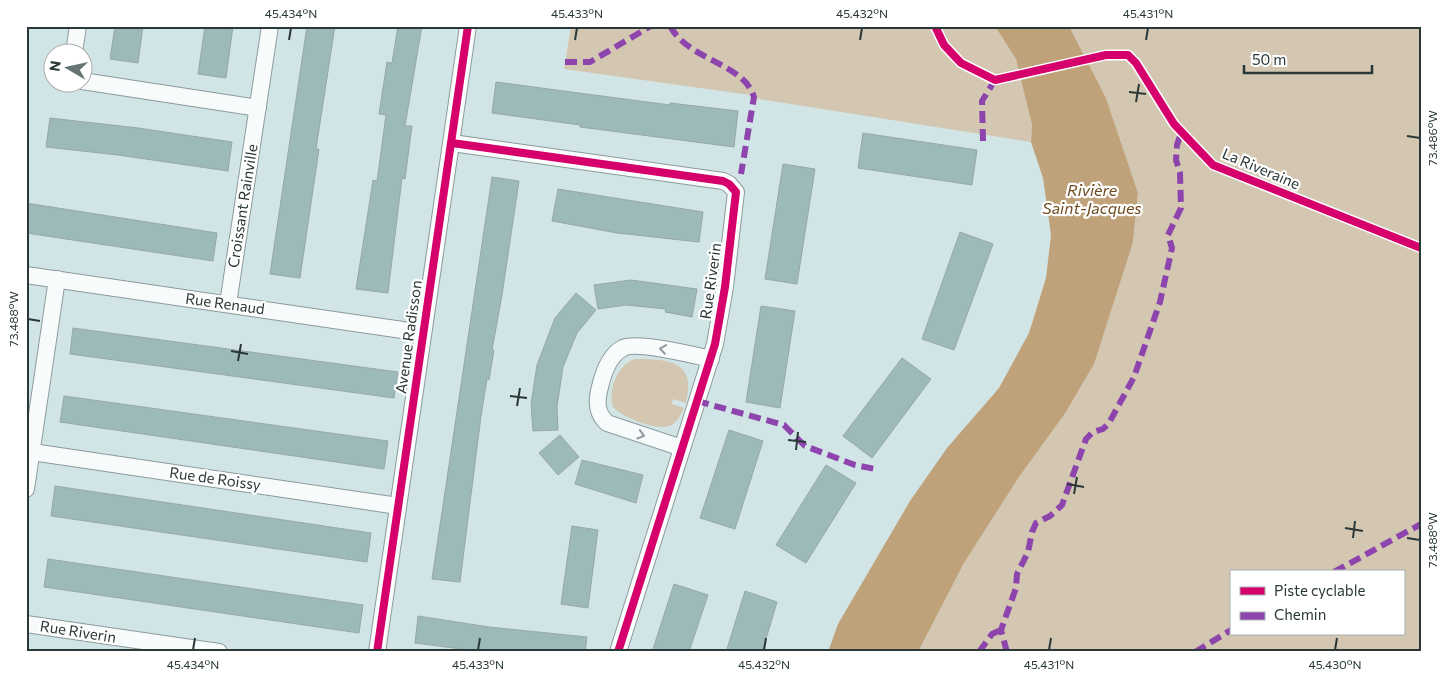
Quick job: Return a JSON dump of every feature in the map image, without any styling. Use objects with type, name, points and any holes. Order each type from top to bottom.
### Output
[{"type":"street","points":[[76,42],[78,26]]},
{"type":"street","name":"Croissant Rainville","points":[[228,304],[270,26]]},
{"type":"street","name":"Avenue Radisson","points":[[377,652],[468,26]]},
{"type":"street","points":[[92,83],[258,108]]},
{"type":"street","name":"Rue Riverin","points":[[452,143],[730,184],[736,192],[737,197],[720,322],[618,652]]},
{"type":"street","name":"Rue Renaud","points":[[26,274],[423,333]]},
{"type":"street","points":[[26,489],[57,279]]},
{"type":"street","points":[[682,448],[607,423],[600,416],[597,406],[604,375],[616,352],[630,345],[683,352],[710,359]]},
{"type":"street","name":"Rue de Roissy","points":[[32,452],[398,506]]},
{"type":"street","name":"Rue Riverin","points":[[26,624],[219,652]]},
{"type":"shaded area","points":[[571,26],[995,26],[1016,58],[1032,125],[1031,142],[759,99],[750,95],[564,69]]},
{"type":"shaded area","points":[[1069,26],[1421,26],[1421,652],[918,652],[964,563],[1019,477],[1064,415],[1133,242],[1138,193],[1106,98]]},
{"type":"shaded area","points":[[635,359],[669,362],[677,365],[684,371],[688,389],[686,403],[673,399],[672,404],[684,408],[672,425],[658,427],[641,423],[613,407],[612,393],[615,378],[623,366]]},
{"type":"water","name":"Rivière Saint-Jacques","points":[[995,26],[1069,26],[1106,98],[1138,193],[1133,242],[1094,364],[1064,415],[1019,477],[964,563],[918,652],[828,652],[838,624],[910,501],[947,448],[999,388],[1029,333],[1046,278],[1051,235],[1043,178],[1031,142],[1032,125],[1016,59]]},
{"type":"building","points":[[115,26],[143,26],[138,63],[110,59]]},
{"type":"building","points":[[205,26],[233,26],[226,78],[198,74]]},
{"type":"building","points":[[307,26],[335,26],[316,149],[319,149],[300,278],[270,274]]},
{"type":"building","points":[[398,26],[422,26],[405,126],[412,126],[405,179],[402,178],[388,293],[356,289],[373,180],[377,181],[386,115],[379,114],[387,62],[392,63]]},
{"type":"building","points":[[496,82],[670,105],[670,103],[738,111],[734,147],[580,127],[580,125],[492,113]]},
{"type":"building","points":[[50,118],[138,128],[232,142],[228,171],[46,147]]},
{"type":"building","points":[[863,133],[977,150],[972,185],[858,168]]},
{"type":"building","points":[[783,164],[815,169],[797,284],[765,279]]},
{"type":"building","points":[[492,177],[519,181],[492,350],[494,350],[481,416],[460,582],[432,579]]},
{"type":"building","points":[[558,189],[703,212],[699,242],[617,233],[552,221]]},
{"type":"building","points":[[26,203],[217,233],[213,261],[26,233]]},
{"type":"building","points":[[960,232],[993,244],[954,350],[922,339]]},
{"type":"building","points":[[631,280],[697,289],[692,317],[665,312],[666,309],[626,305],[598,309],[594,285]]},
{"type":"building","points":[[576,293],[596,310],[577,333],[563,367],[557,407],[558,430],[533,431],[531,404],[537,365],[555,318]]},
{"type":"building","points":[[761,306],[795,311],[780,408],[746,402]]},
{"type":"building","points":[[73,328],[398,372],[394,398],[70,354]]},
{"type":"building","points":[[902,358],[931,379],[872,458],[843,436]]},
{"type":"building","points":[[64,396],[388,441],[384,469],[60,422]]},
{"type":"building","points":[[729,430],[763,441],[735,529],[700,518]]},
{"type":"building","points":[[560,435],[579,457],[558,475],[539,453]]},
{"type":"building","points":[[582,460],[643,475],[636,503],[575,484]]},
{"type":"building","points":[[826,465],[856,483],[806,563],[776,545]]},
{"type":"building","points":[[55,486],[371,533],[367,562],[51,516]]},
{"type":"building","points":[[572,526],[598,530],[588,608],[561,604]]},
{"type":"building","points":[[48,559],[363,605],[359,633],[44,587]]},
{"type":"building","points":[[674,584],[708,595],[689,652],[652,652]]},
{"type":"building","points":[[745,591],[777,602],[762,652],[726,652]]},
{"type":"building","points":[[418,616],[489,627],[587,637],[585,652],[484,652],[415,643]]},
{"type":"marked path","points":[[565,62],[590,62],[651,26]]},
{"type":"marked path","points":[[670,26],[679,38],[690,47],[739,76],[748,86],[754,97],[741,174]]},
{"type":"marked path","points":[[983,141],[982,101],[995,80]]},
{"type":"marked path","points":[[1007,652],[1001,630],[1016,588],[1017,574],[1028,552],[1032,532],[1036,523],[1050,516],[1062,505],[1086,439],[1093,432],[1103,429],[1109,423],[1134,377],[1160,302],[1172,248],[1168,235],[1181,208],[1180,173],[1176,160],[1177,145],[1181,133]]},
{"type":"marked path","points":[[697,401],[784,425],[805,446],[855,465],[875,469]]},
{"type":"marked path","points":[[1338,570],[1421,524]]},
{"type":"marked path","points":[[979,652],[992,634],[1001,630]]},
{"type":"marked path","points":[[1195,652],[1230,631]]},
{"type":"cycle path","points":[[377,652],[468,26]]},
{"type":"cycle path","name":"La Riveraine","points":[[935,26],[944,45],[961,63],[995,80],[1106,55],[1128,55],[1136,63],[1174,124],[1213,165],[1421,248]]},
{"type":"cycle path","points":[[452,143],[723,181],[729,184],[736,192],[725,287],[715,344],[618,652]]}]
